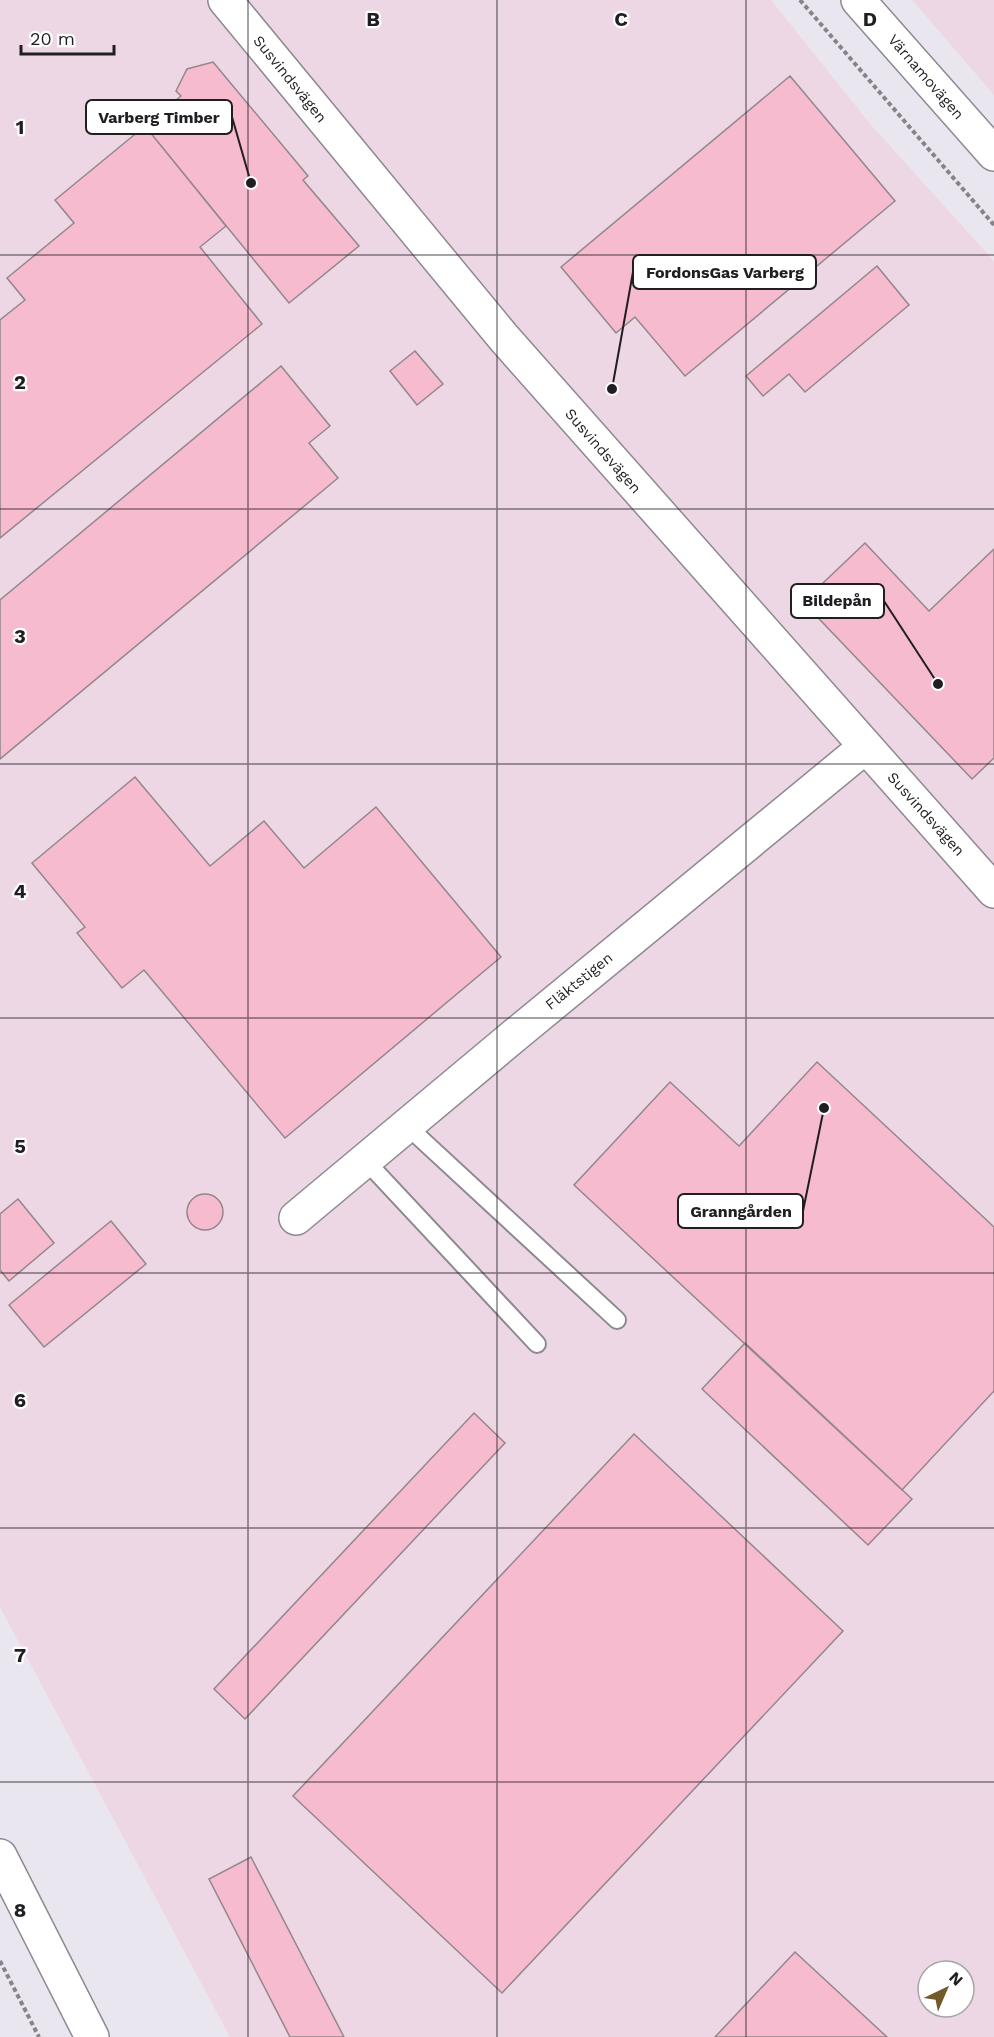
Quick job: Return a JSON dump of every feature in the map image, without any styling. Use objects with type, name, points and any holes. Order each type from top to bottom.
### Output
[{"type":"street","name":"Susvindsvägen","points":[[225,0],[504,338],[994,891]]},
{"type":"street","name":"Värnamovägen","points":[[858,0],[994,154]]},
{"type":"street","name":"Fläktstigen","points":[[296,1218],[865,747]]},
{"type":"street","points":[[0,1856],[92,2037]]},
{"type":"lane","points":[[406,1125],[617,1320]]},
{"type":"lane","points":[[365,1160],[537,1344]]},
{"type":"path","points":[[800,0],[994,225]]},
{"type":"path","points":[[0,1961],[39,2037]]},
{"type":"shaded area","points":[[0,0],[771,0],[871,125],[994,261],[994,2037],[230,2037],[0,1607]]},
{"type":"shaded area","points":[[912,0],[994,0],[994,95]]},
{"type":"building","points":[[213,62],[308,176],[303,180],[359,246],[289,303],[145,126],[181,96],[176,91],[187,69]]},
{"type":"building","points":[[790,76],[895,201],[685,376],[635,317],[616,333],[561,267]]},
{"type":"building","points":[[145,126],[226,226],[200,247],[262,324],[0,538],[0,320],[25,300],[7,278],[74,223],[55,200]]},
{"type":"building","points":[[877,266],[909,305],[805,392],[789,374],[763,396],[746,376]]},
{"type":"building","points":[[415,351],[443,384],[417,405],[390,371]]},
{"type":"building","points":[[281,366],[330,426],[309,443],[338,478],[0,759],[0,600]]},
{"type":"building","points":[[865,543],[929,611],[994,549],[994,758],[972,779],[803,602]]},
{"type":"building","points":[[135,777],[210,866],[264,821],[304,868],[376,807],[501,957],[285,1138],[144,970],[122,988],[77,933],[85,927],[32,863]]},
{"type":"building","points":[[817,1062],[994,1227],[994,1391],[902,1490],[574,1185],[670,1082],[739,1146]]},
{"type":"building","points":[[205,1194],[218,1199],[223,1212],[218,1225],[205,1230],[192,1225],[187,1212],[192,1199]]},
{"type":"building","points":[[18,1199],[54,1243],[9,1281],[0,1270],[0,1214]]},
{"type":"building","points":[[111,1221],[146,1264],[44,1347],[9,1305]]},
{"type":"building","points":[[745,1343],[912,1499],[868,1545],[702,1389]]},
{"type":"building","points":[[474,1413],[505,1443],[245,1719],[214,1689]]},
{"type":"building","points":[[634,1434],[843,1631],[502,1993],[293,1796]]},
{"type":"building","points":[[251,1857],[344,2037],[290,2037],[209,1879]]},
{"type":"building","points":[[795,1952],[887,2037],[715,2037]]},
{"type":"place","name":"Varberg Timber","points":[[251,183]]},
{"type":"place","name":"FordonsGas Varberg","points":[[612,389]]},
{"type":"place","name":"Bildepån","points":[[938,684]]},
{"type":"place","name":"Granngården","points":[[824,1108]]}]
